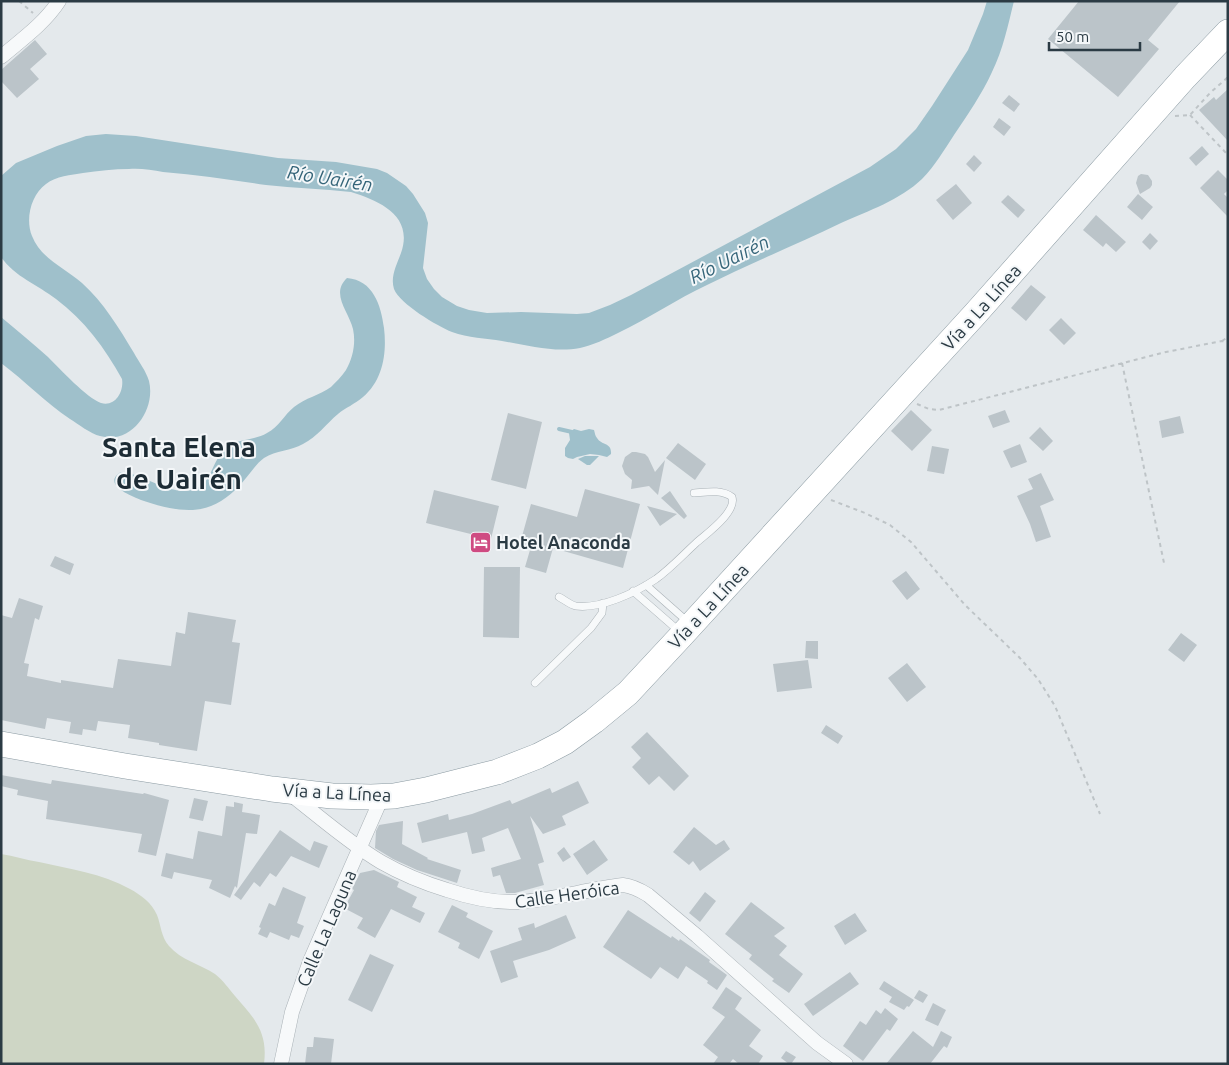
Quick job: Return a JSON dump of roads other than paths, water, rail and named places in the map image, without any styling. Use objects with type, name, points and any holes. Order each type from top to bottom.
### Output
[{"type":"highway","name":"Vía a La Línea","points":[[1,744],[285,791],[332,796],[382,797],[426,790],[498,772],[538,756],[565,742],[628,693],[687,630],[906,391],[1185,77],[1228,32]]},
{"type":"street","points":[[1,57],[43,21],[59,1]]},
{"type":"street","name":"Calle Heróica","points":[[285,791],[380,861],[418,880],[480,900],[497,902],[539,900],[623,885],[639,890],[648,895],[697,936],[817,1044],[846,1064]]},
{"type":"street","name":"Calle La Laguna","points":[[281,1064],[292,1012],[307,970],[382,797]]},
{"type":"lane","points":[[559,597],[572,605],[590,606],[620,598],[657,578],[714,527],[733,505],[732,497],[724,493],[711,491],[694,493]]},
{"type":"lane","points":[[646,585],[687,630]]},
{"type":"lane","points":[[633,591],[687,630]]},
{"type":"lane","points":[[535,683],[591,628],[602,613],[603,603]]},
{"type":"water","name":"Río Uairén","points":[[987,1],[1014,1],[996,64],[974,104],[939,158],[922,179],[904,193],[883,204],[707,285],[595,344],[560,350],[541,348],[458,334],[429,320],[403,301],[394,289],[393,275],[404,240],[403,229],[399,220],[392,212],[373,200],[351,192],[266,185],[146,169],[133,169],[83,173],[64,176],[50,181],[36,194],[29,215],[29,222],[32,236],[41,251],[82,283],[104,307],[144,370],[149,381],[149,403],[139,422],[122,435],[112,437],[96,435],[61,413],[1,363],[1,317],[95,400],[106,404],[111,403],[118,397],[122,388],[122,379],[85,325],[56,299],[13,270],[1,257],[1,176],[16,163],[57,146],[86,136],[106,134],[136,136],[278,158],[336,162],[377,169],[387,173],[406,186],[425,213],[428,223],[423,268],[427,279],[442,297],[457,306],[487,313],[589,313],[631,295],[870,167],[896,149],[916,129],[968,50]]},
{"type":"water","points":[[347,278],[363,283],[374,295],[381,311],[384,328],[385,347],[382,366],[375,383],[363,397],[338,414],[308,441],[264,458],[226,498],[203,509],[185,510],[149,503],[125,493],[116,485],[114,481],[121,472],[178,490],[189,491],[199,487],[208,478],[220,455],[229,445],[262,436],[275,428],[290,410],[298,404],[331,387],[346,370],[353,350],[353,329],[340,297],[342,284]]},
{"type":"water","points":[[574,429],[581,431],[594,430],[599,440],[610,448],[611,454],[607,457],[590,454],[573,459],[565,456],[565,448],[570,440],[569,433]]},
{"type":"water","points":[[585,456],[599,456],[590,465],[587,465],[578,459]]},
{"type":"waterway","points":[[559,429],[572,432]]},
{"type":"place","name":"Hotel Anaconda","points":[[480,542]]},
{"type":"district","name":"Santa Elena de Uairén","points":[[179,462]]}]
